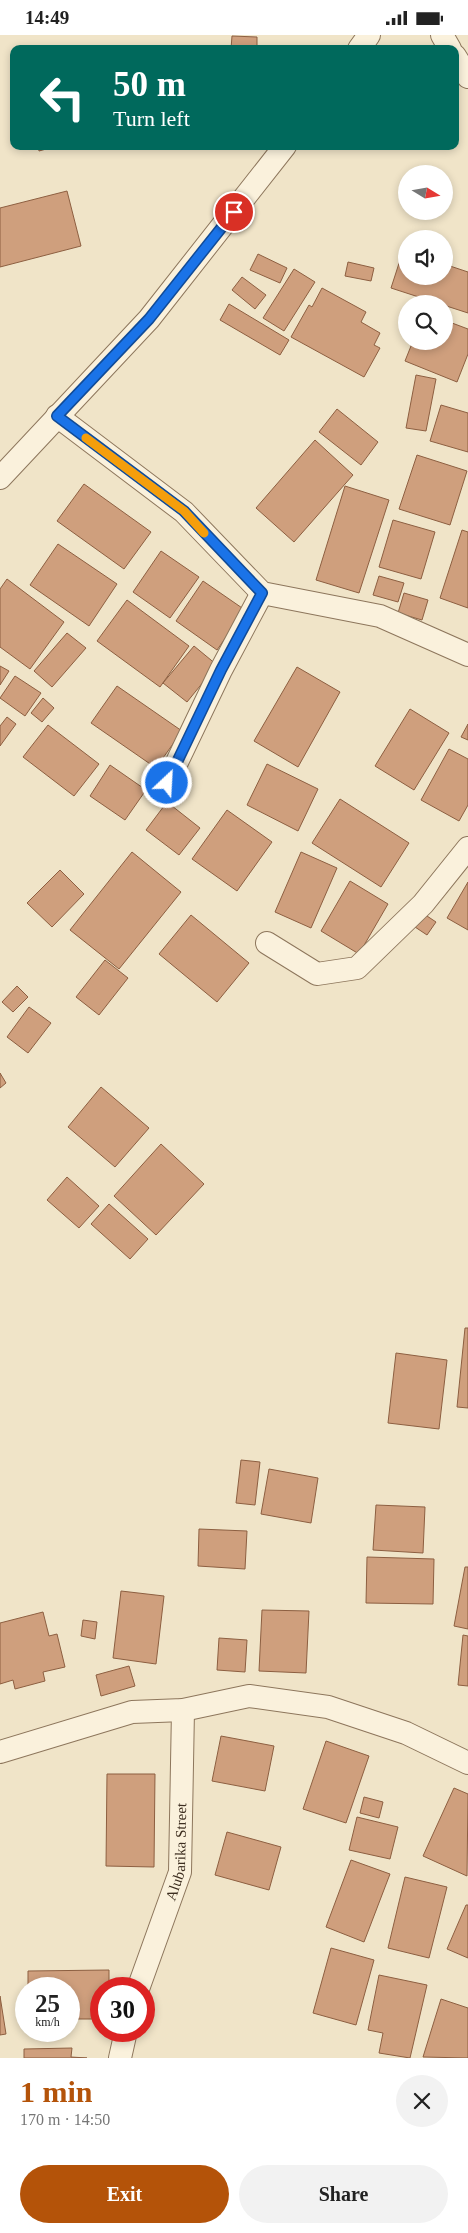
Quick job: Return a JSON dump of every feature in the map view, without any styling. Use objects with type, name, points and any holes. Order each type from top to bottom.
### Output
[{"type":"street","points":[[361,45],[369,35]]},
{"type":"street","points":[[459,62],[468,77]]},
{"type":"street","points":[[0,478],[149,319],[282,150]]},
{"type":"street","points":[[57,416],[184,511],[262,593],[380,616],[468,655]]},
{"type":"street","points":[[167,783],[221,670],[262,593]]},
{"type":"street","points":[[267,943],[317,974],[357,969],[423,904],[468,848]]},
{"type":"street","points":[[0,1752],[132,1712],[183,1710],[249,1695],[328,1707],[406,1733],[468,1763]]},
{"type":"street","name":"Alubarika Street","points":[[142,1977],[180,1872],[183,1710]]},
{"type":"street","points":[[120,2058],[124,2042]]},
{"type":"building","points":[[232,36],[257,37],[257,45],[231,45]]},
{"type":"building","points":[[67,191],[81,246],[0,267],[0,208]]},
{"type":"building","points":[[258,254],[287,268],[280,283],[250,270]]},
{"type":"building","points":[[348,262],[374,268],[371,281],[345,276]]},
{"type":"building","points":[[398,266],[398,285],[453,285],[453,267],[468,272],[468,313],[453,308],[453,295],[413,295],[391,288]]},
{"type":"building","points":[[294,269],[315,282],[284,331],[263,318]]},
{"type":"building","points":[[242,277],[266,295],[255,309],[232,290]]},
{"type":"building","points":[[322,288],[366,312],[361,322],[380,333],[374,345],[380,348],[364,377],[291,337],[309,305],[312,307]]},
{"type":"building","points":[[229,304],[289,340],[280,355],[220,320]]},
{"type":"building","points":[[453,323],[468,329],[468,354],[457,382],[405,361],[409,350],[453,350]]},
{"type":"building","points":[[416,375],[436,379],[426,431],[406,428]]},
{"type":"building","points":[[441,405],[468,413],[468,452],[430,441]]},
{"type":"building","points":[[337,409],[378,442],[361,465],[319,432]]},
{"type":"building","points":[[315,440],[353,475],[294,542],[256,508]]},
{"type":"building","points":[[417,455],[467,471],[450,525],[399,509]]},
{"type":"building","points":[[84,484],[151,532],[124,569],[57,521]]},
{"type":"building","points":[[345,486],[389,500],[359,593],[316,580]]},
{"type":"building","points":[[393,520],[435,532],[421,579],[379,567]]},
{"type":"building","points":[[462,530],[468,532],[468,608],[440,598]]},
{"type":"building","points":[[58,544],[117,584],[89,626],[30,585]]},
{"type":"building","points":[[161,551],[199,577],[170,618],[133,592]]},
{"type":"building","points":[[379,576],[404,583],[398,602],[373,595]]},
{"type":"building","points":[[7,579],[64,622],[30,669],[0,647],[0,589]]},
{"type":"building","points":[[203,581],[245,610],[217,650],[176,621]]},
{"type":"building","points":[[404,593],[428,600],[422,620],[398,613]]},
{"type":"building","points":[[127,600],[189,646],[160,687],[97,641]]},
{"type":"building","points":[[67,633],[86,648],[52,687],[34,671]]},
{"type":"building","points":[[194,646],[217,665],[187,702],[163,683]]},
{"type":"building","points":[[0,666],[9,671],[0,685]]},
{"type":"building","points":[[297,667],[340,692],[298,767],[254,741]]},
{"type":"building","points":[[15,676],[41,693],[25,716],[0,698]]},
{"type":"building","points":[[117,686],[182,731],[156,768],[91,723]]},
{"type":"building","points":[[43,698],[54,708],[42,722],[31,713]]},
{"type":"building","points":[[410,709],[449,733],[414,790],[375,766]]},
{"type":"building","points":[[7,717],[16,724],[0,746],[0,726]]},
{"type":"building","points":[[468,724],[468,740],[461,737]]},
{"type":"building","points":[[48,725],[99,764],[74,796],[23,757]]},
{"type":"building","points":[[449,749],[468,759],[468,805],[459,821],[421,800]]},
{"type":"building","points":[[267,764],[318,789],[298,831],[247,805]]},
{"type":"building","points":[[110,765],[146,790],[125,820],[90,796]]},
{"type":"building","points":[[340,799],[409,843],[381,887],[312,843]]},
{"type":"building","points":[[167,802],[200,828],[179,855],[146,830]]},
{"type":"building","points":[[227,810],[272,842],[237,891],[192,859]]},
{"type":"building","points":[[132,852],[181,892],[119,969],[70,930]]},
{"type":"building","points":[[301,852],[337,868],[311,928],[275,912]]},
{"type":"building","points":[[60,870],[84,894],[52,927],[27,903]]},
{"type":"building","points":[[350,881],[388,904],[359,954],[321,931]]},
{"type":"building","points":[[468,882],[468,930],[447,918]]},
{"type":"building","points":[[424,914],[436,922],[427,935],[415,927]]},
{"type":"building","points":[[191,915],[249,963],[217,1002],[159,954]]},
{"type":"building","points":[[105,960],[128,978],[99,1015],[76,997]]},
{"type":"building","points":[[17,986],[28,997],[13,1012],[2,1002]]},
{"type":"building","points":[[29,1007],[51,1023],[28,1053],[7,1037]]},
{"type":"building","points":[[0,1073],[6,1083],[0,1088]]},
{"type":"building","points":[[101,1087],[149,1128],[115,1167],[68,1127]]},
{"type":"building","points":[[161,1144],[204,1184],[156,1235],[114,1196]]},
{"type":"building","points":[[67,1177],[99,1206],[79,1228],[47,1200]]},
{"type":"building","points":[[109,1204],[148,1239],[130,1259],[91,1224]]},
{"type":"building","points":[[465,1328],[468,1328],[468,1408],[457,1407]]},
{"type":"building","points":[[396,1353],[447,1360],[439,1429],[388,1423]]},
{"type":"building","points":[[241,1460],[260,1462],[255,1505],[236,1503]]},
{"type":"building","points":[[269,1469],[318,1478],[311,1523],[261,1514]]},
{"type":"building","points":[[376,1505],[425,1507],[423,1553],[373,1550]]},
{"type":"building","points":[[199,1529],[247,1531],[245,1569],[198,1566]]},
{"type":"building","points":[[367,1557],[434,1559],[433,1604],[366,1603]]},
{"type":"building","points":[[465,1567],[468,1567],[468,1629],[454,1626]]},
{"type":"building","points":[[121,1591],[164,1596],[156,1664],[113,1658]]},
{"type":"building","points":[[262,1610],[309,1611],[306,1673],[259,1671]]},
{"type":"building","points":[[43,1612],[49,1636],[57,1634],[65,1667],[43,1672],[45,1681],[15,1689],[13,1680],[0,1684],[0,1623]]},
{"type":"building","points":[[83,1620],[97,1622],[95,1639],[81,1636]]},
{"type":"building","points":[[463,1635],[468,1636],[468,1686],[458,1685]]},
{"type":"building","points":[[219,1638],[247,1640],[245,1672],[217,1670]]},
{"type":"building","points":[[129,1666],[135,1686],[101,1696],[96,1675]]},
{"type":"building","points":[[221,1736],[274,1746],[265,1791],[212,1781]]},
{"type":"building","points":[[326,1741],[369,1756],[346,1823],[303,1809]]},
{"type":"building","points":[[107,1774],[155,1774],[154,1867],[106,1866]]},
{"type":"building","points":[[454,1788],[468,1794],[467,1876],[423,1856]]},
{"type":"building","points":[[364,1797],[383,1802],[379,1818],[360,1813]]},
{"type":"building","points":[[357,1817],[398,1827],[390,1859],[349,1850]]},
{"type":"building","points":[[227,1832],[281,1847],[269,1890],[215,1875]]},
{"type":"building","points":[[351,1860],[390,1874],[364,1942],[326,1927]]},
{"type":"building","points":[[405,1877],[447,1887],[429,1958],[388,1948]]},
{"type":"building","points":[[466,1905],[468,1905],[468,1958],[447,1949]]},
{"type":"building","points":[[331,1948],[374,1960],[356,2025],[313,2013]]},
{"type":"building","points":[[109,1970],[109,1977],[90,1977],[90,2019],[80,2019],[80,1977],[28,1977],[28,1971]]},
{"type":"building","points":[[379,1975],[427,1985],[410,2058],[379,2053],[383,2033],[368,2030]]},
{"type":"building","points":[[0,1996],[6,2034],[0,2035]]},
{"type":"building","points":[[441,1999],[468,2008],[468,2058],[423,2057]]},
{"type":"building","points":[[72,2048],[71,2057],[87,2058],[24,2058],[24,2049]]},
{"type":"slow traffic","points":[[86,438],[184,511],[204,533]]},
{"type":"route","points":[[167,783],[221,670],[262,593],[184,511],[57,416],[149,319],[234,212]]}]
